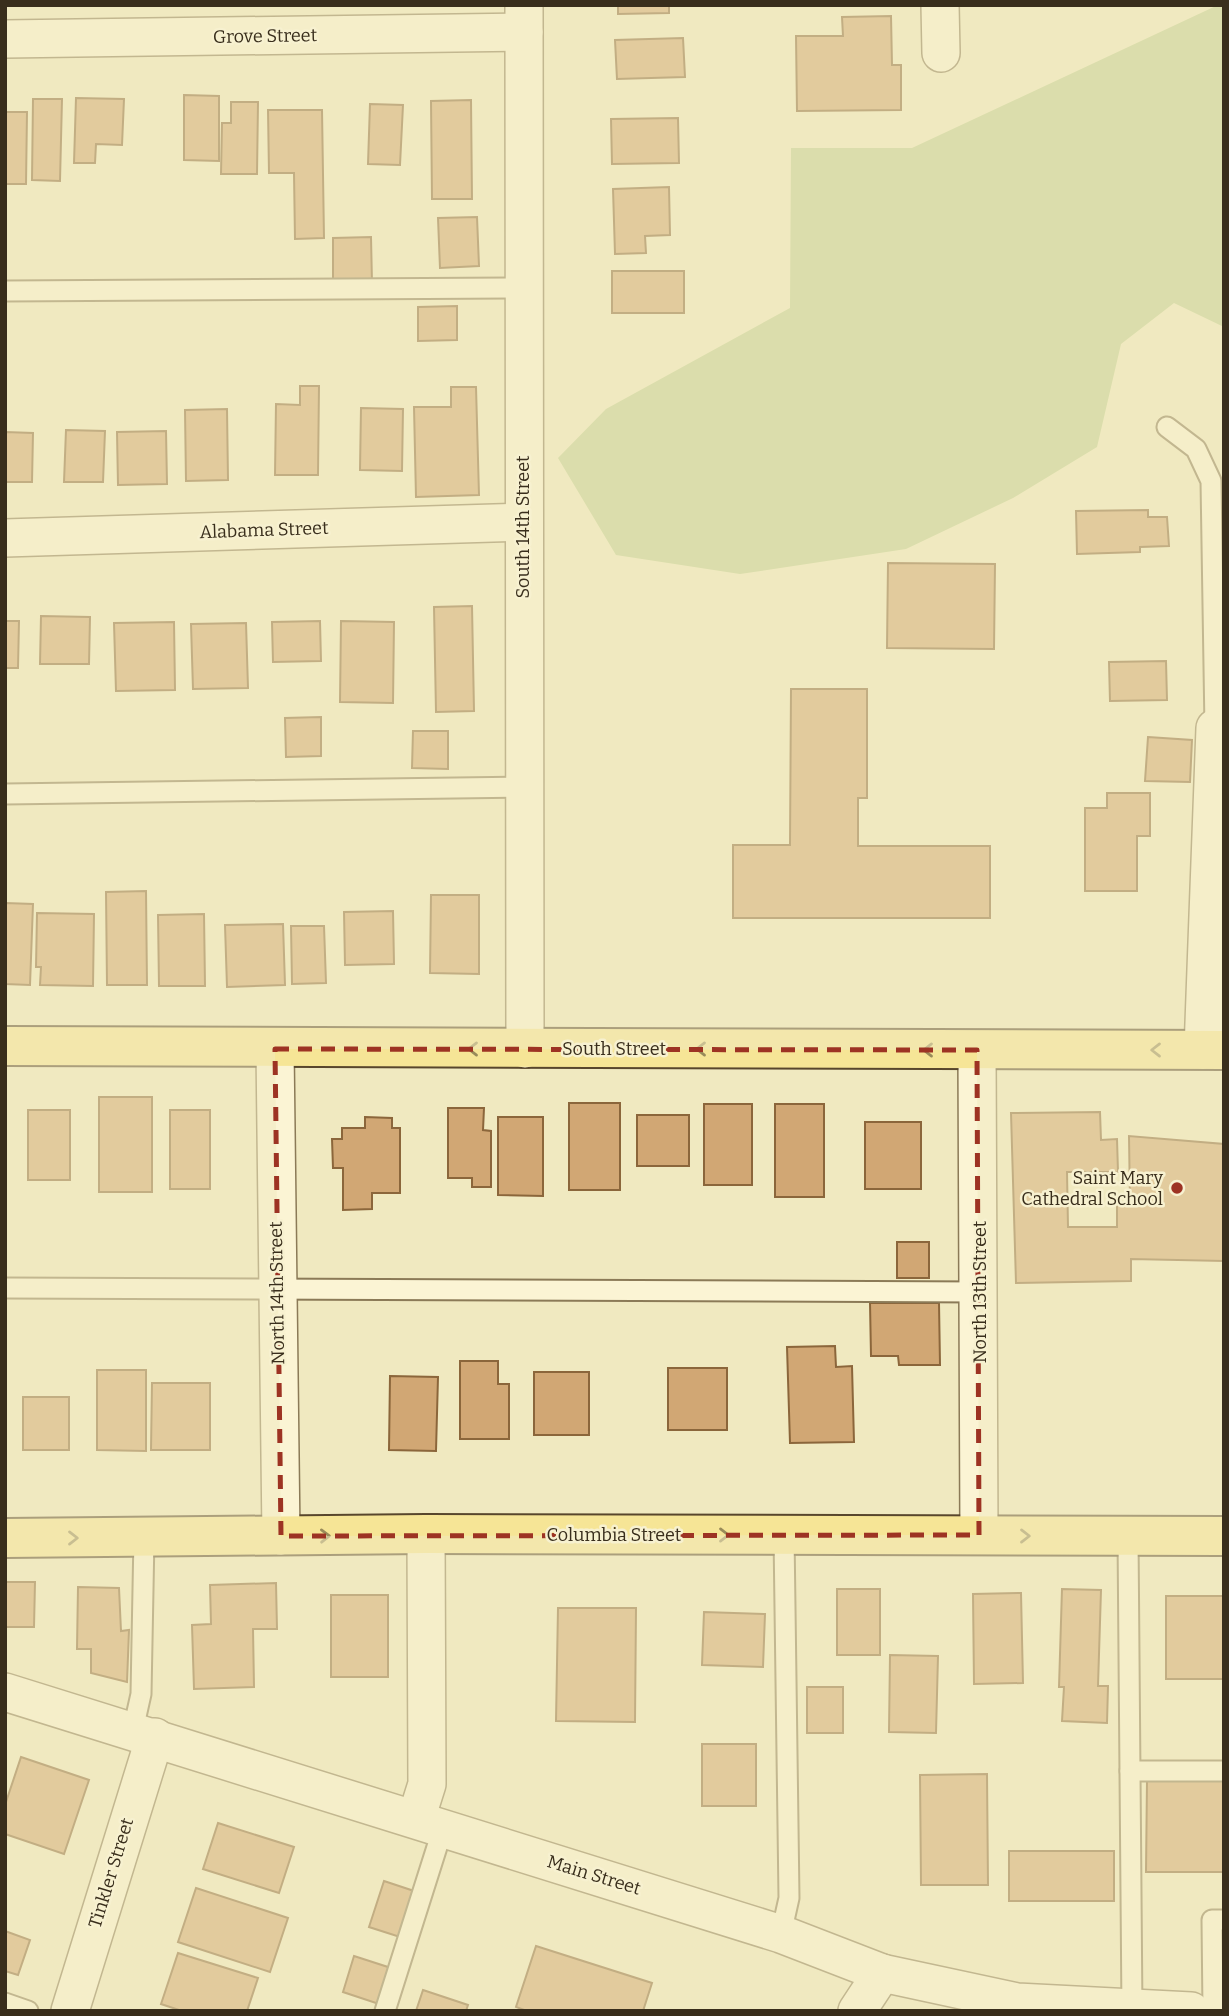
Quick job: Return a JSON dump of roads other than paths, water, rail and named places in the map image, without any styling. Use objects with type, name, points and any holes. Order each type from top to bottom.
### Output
[{"type":"main road","name":"South Street","points":[[5,1046],[275,1049],[1213,1050]]},
{"type":"main road","name":"Columbia Street","points":[[5,1538],[426,1534],[1224,1536]]},
{"type":"street","points":[[940,5],[941,53]]},
{"type":"street","name":"Grove Street","points":[[5,40],[524,19]]},
{"type":"street","name":"South 14th Street","points":[[524,19],[525,1049]]},
{"type":"street","name":"Alabama Street","points":[[5,538],[523,522]]},
{"type":"street","points":[[1213,1050],[1214,728]]},
{"type":"street","name":"North 14th Street","points":[[275,1049],[281,1536]]},
{"type":"street","name":"North 13th Street","points":[[977,1050],[979,1535]]},
{"type":"street","points":[[426,1534],[429,1823]]},
{"type":"street","name":"Main Street","points":[[5,1692],[144,1733],[781,1934],[882,1973],[1017,2002],[1191,2011]]},
{"type":"street","name":"Tinkler Street","points":[[70,2011],[144,1733]]},
{"type":"street","points":[[857,2011],[882,1973]]},
{"type":"lane","points":[[5,291],[523,288]]},
{"type":"lane","points":[[1167,427],[1196,449],[1211,481],[1214,728]]},
{"type":"lane","points":[[5,794],[524,787]]},
{"type":"lane","points":[[5,1288],[980,1292]]},
{"type":"lane","points":[[781,1934],[789,1898],[784,1535]]},
{"type":"lane","points":[[1128,1536],[1132,2010]]},
{"type":"lane","points":[[144,1537],[141,1694],[144,1733]]},
{"type":"lane","points":[[1130,1771],[1224,1771]]},
{"type":"lane","points":[[385,2011],[429,1823]]},
{"type":"lane","points":[[1213,2011],[1212,1920],[1224,1920]]},
{"type":"lane","points":[[5,2003],[28,2011]]},
{"type":"place","name":"Saint Mary Cathedral School","points":[[1177,1188]]}]
